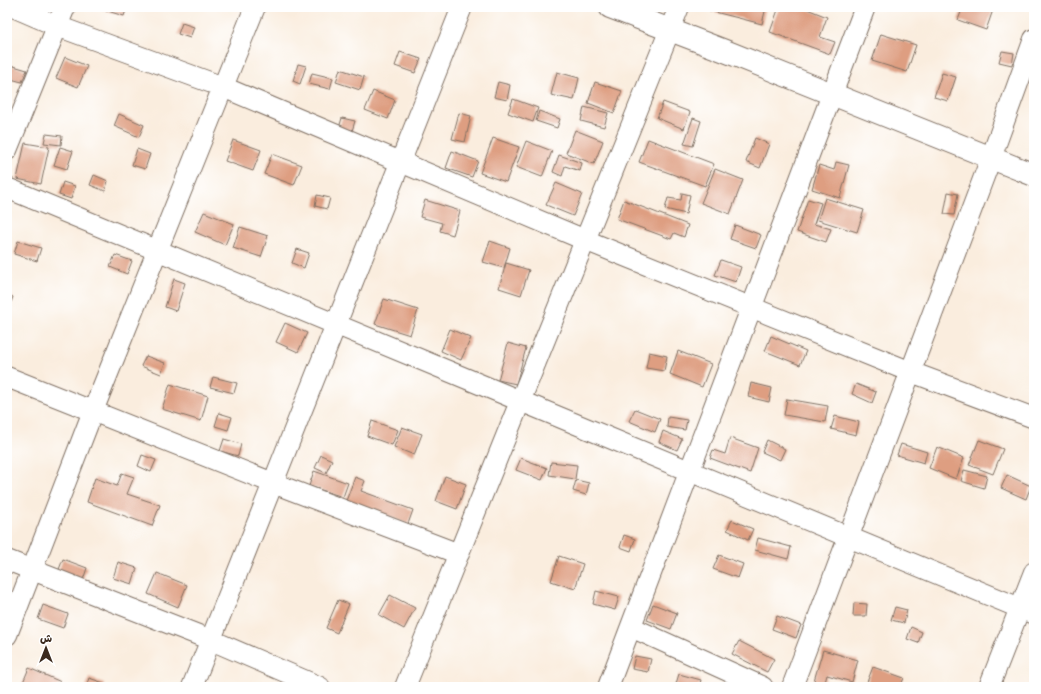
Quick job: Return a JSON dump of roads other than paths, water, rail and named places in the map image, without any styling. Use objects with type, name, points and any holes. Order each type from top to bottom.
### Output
[{"type":"main road","points":[[610,7],[833,94],[1034,175]]},
{"type":"street","points":[[13,7],[58,26],[223,87],[585,240],[911,372],[1034,418]]},
{"type":"street","points":[[7,150],[65,7]]},
{"type":"street","points":[[7,635],[93,412],[255,7]]},
{"type":"street","points":[[192,687],[462,7]]},
{"type":"street","points":[[405,687],[679,7]]},
{"type":"street","points":[[608,687],[865,7]]},
{"type":"street","points":[[792,687],[991,158],[1034,38]]},
{"type":"street","points":[[7,188],[1027,611]]},
{"type":"street","points":[[7,377],[273,483],[459,554]]},
{"type":"street","points":[[7,560],[211,640],[320,687]]},
{"type":"street","points":[[989,687],[1027,611],[1034,572]]},
{"type":"street","points":[[631,627],[763,687]]}]
